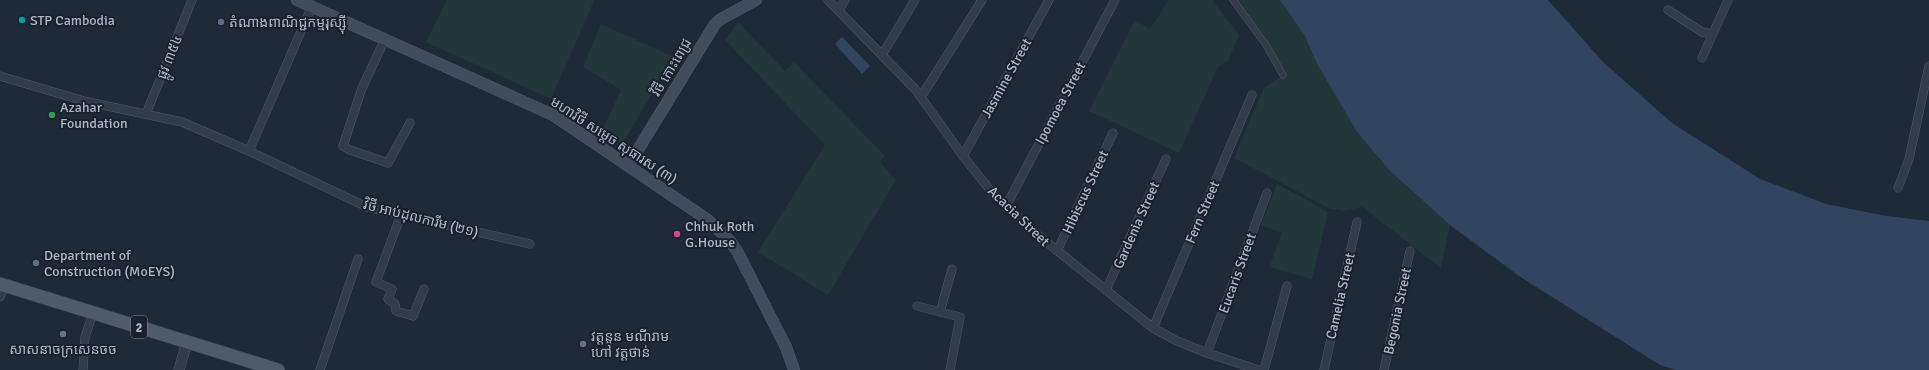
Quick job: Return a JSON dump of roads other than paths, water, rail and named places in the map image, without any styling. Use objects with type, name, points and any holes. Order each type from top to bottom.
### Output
[{"type":"main road","name":"មហាវិថី សម្តេច សុធារស (៣)","points":[[297,0],[553,115],[708,220],[730,241],[786,346],[794,370]]},
{"type":"main road","name":"វិថី កោះពេជ្រ","points":[[628,166],[715,24],[721,19],[756,0]]},
{"type":"main road","name":"2","points":[[1,288],[93,313],[278,370]]},
{"type":"street","name":"ផ្លូវ ៣៥៤","points":[[146,114],[192,0]]},
{"type":"street","name":"Acacia Street","points":[[828,0],[882,55],[921,98],[963,156],[1006,206],[1057,251],[1153,328],[1177,341],[1258,370]]},
{"type":"street","points":[[839,10],[845,0]]},
{"type":"street","points":[[882,55],[915,0]]},
{"type":"street","points":[[921,98],[982,0]]},
{"type":"street","name":"Jasmine Street","points":[[963,156],[1049,0]]},
{"type":"street","name":"Ipomoea Street","points":[[1006,206],[1115,0]]},
{"type":"street","points":[[1233,0],[1262,39],[1283,75]]},
{"type":"street","points":[[1702,58],[1728,0]]},
{"type":"street","points":[[249,151],[312,6]]},
{"type":"street","points":[[1668,10],[1702,32],[1712,34]]},
{"type":"street","points":[[385,39],[362,88],[343,146],[350,150],[388,163],[410,123]]},
{"type":"street","points":[[1898,188],[1909,159],[1927,87],[1929,66]]},
{"type":"street","name":"វិថី អាប់ដុលការីម (២១)","points":[[0,76],[84,101],[182,122],[249,151],[367,207],[530,244]]},
{"type":"street","name":"Fern Street","points":[[1153,328],[1252,95]]},
{"type":"street","name":"Hibiscus Street","points":[[1057,251],[1113,133]]},
{"type":"street","name":"Gardenia Street","points":[[1106,290],[1166,159]]},
{"type":"street","name":"Eucaris Street","points":[[1207,353],[1267,193]]},
{"type":"street","points":[[401,215],[376,282],[392,289],[388,299],[395,304],[396,311],[413,316],[424,290]]},
{"type":"street","name":"Camelia Street","points":[[1324,370],[1357,222]]},
{"type":"street","name":"Begonia Street","points":[[1384,370],[1410,251]]},
{"type":"street","points":[[320,370],[358,259]]},
{"type":"street","points":[[940,312],[952,269]]},
{"type":"street","points":[[1264,370],[1287,286]]},
{"type":"street","points":[[916,306],[960,317],[961,321],[950,370]]},
{"type":"street","points":[[83,370],[85,336],[93,313]]},
{"type":"street","points":[[179,370],[187,342]]},
{"type":"water","points":[[1280,0],[1548,0],[1603,62],[1672,123],[1760,179],[1826,204],[1886,216],[1929,221],[1929,370],[1676,370],[1660,365],[1519,276],[1450,225],[1390,171],[1357,132],[1317,64],[1305,36]]},
{"type":"water","points":[[842,37],[870,66],[862,74],[835,44]]},
{"type":"place","name":"STP Cambodia","points":[[22,20]]},
{"type":"place","name":"តំណាងពាណិជ្ជកម្មរុស្ស៊ី","points":[[221,22]]},
{"type":"place","name":"Azahar Foundation","points":[[52,115]]},
{"type":"place","name":"Chhuk Roth G.House","points":[[677,234]]},
{"type":"place","name":"Department of Construction (MoEYS)","points":[[36,263]]},
{"type":"place","name":"សាសនាចក្រសេនចច","points":[[63,334]]},
{"type":"place","name":"វត្តនួន មណីរាម ហៅ វត្តថាន់","points":[[583,344]]}]
